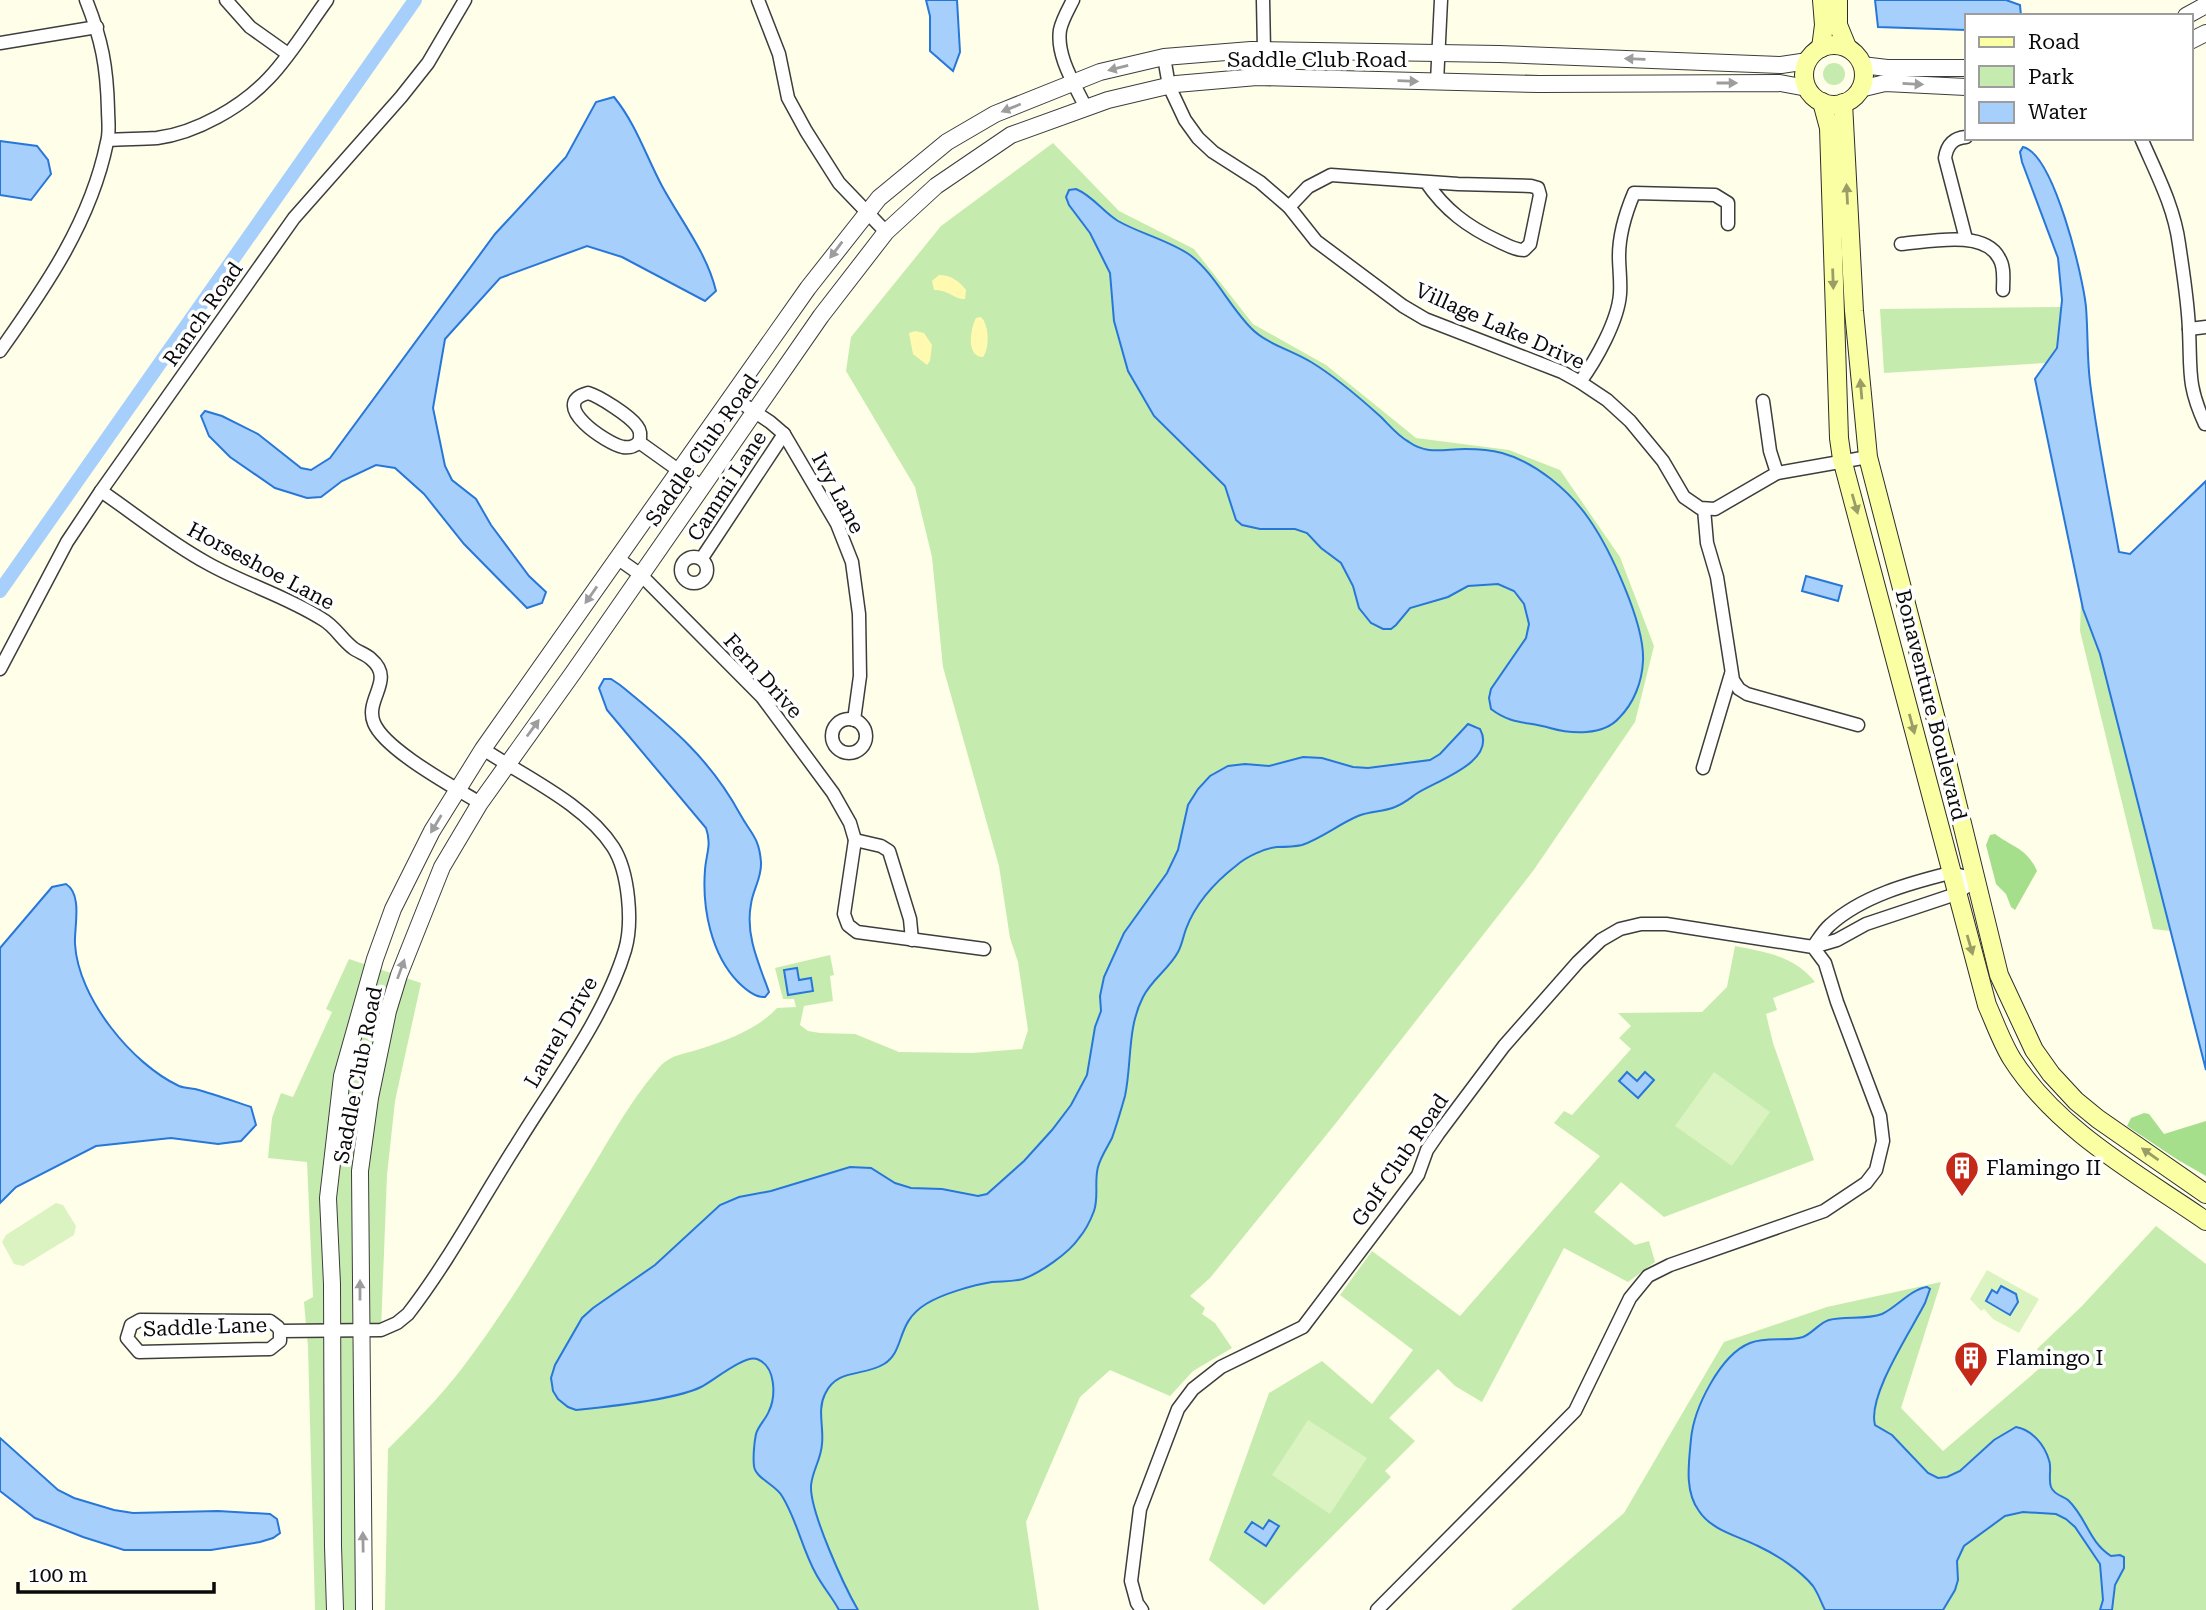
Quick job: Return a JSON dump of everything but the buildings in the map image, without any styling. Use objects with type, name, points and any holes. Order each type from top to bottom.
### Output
[{"type":"main road","points":[[1821,48],[1824,25],[1822,0]]},
{"type":"main road","points":[[1838,0],[1839,24],[1847,47],[1862,65],[1863,80],[1860,89],[1850,100],[1836,104],[1822,102],[1807,88],[1804,76],[1808,61],[1821,48],[1831,45],[1847,47]]},
{"type":"main road","name":"Bonaventure Boulevard","points":[[1822,102],[1829,128],[1839,438],[1842,459],[1987,1005],[2011,1058],[2047,1104],[2075,1128],[2206,1222]]},
{"type":"main road","name":"Bonaventure Boulevard","points":[[1843,103],[1854,311],[1868,457],[1977,879],[1999,975],[2034,1051],[2051,1074],[2091,1113],[2206,1194]]},
{"type":"street","points":[[0,351],[49,283],[85,215],[108,140],[107,69],[97,27],[86,0]]},
{"type":"street","points":[[226,0],[250,27],[288,54]]},
{"type":"street","points":[[108,140],[159,138],[187,130],[246,99],[288,54],[327,0]]},
{"type":"street","name":"Ranch Road","points":[[0,669],[67,542],[101,491],[294,218],[428,63],[465,0]]},
{"type":"street","points":[[758,0],[779,54],[788,98],[806,131],[839,183],[886,232]]},
{"type":"street","points":[[1073,0],[1062,23],[1060,40],[1065,61],[1086,108]]},
{"type":"street","name":"Saddle Club Road","points":[[1263,0],[1264,50]]},
{"type":"street","points":[[1437,82],[1441,0]]},
{"type":"street","points":[[2190,14],[2206,5]]},
{"type":"street","points":[[0,43],[97,27]]},
{"type":"street","name":"Saddle Club Road","points":[[335,1610],[333,1331],[328,1198],[342,1076],[373,966],[393,909],[411,869],[483,749],[808,288],[868,212],[902,177],[947,142],[995,114],[1100,72],[1164,57],[1264,50],[1781,65],[1808,61]]},
{"type":"street","name":"Village Lake Drive","points":[[1164,57],[1168,86],[1185,120],[1198,138],[1213,152],[1260,182],[1289,207],[1316,241],[1403,306],[1442,327],[1562,372],[1607,400],[1630,421],[1663,461],[1684,497],[1693,505],[1704,509]]},
{"type":"street","points":[[1862,65],[1887,68],[1965,68]]},
{"type":"street","name":"Saddle Club Road","points":[[365,1610],[360,1171],[370,1098],[388,1011],[399,975],[443,867],[480,803],[821,316],[886,232],[936,186],[1011,135],[1108,100],[1168,86],[1257,77],[1539,85],[1780,83],[1807,88]]},
{"type":"street","points":[[1860,89],[1885,83],[1965,87]]},
{"type":"street","points":[[1965,137],[1952,142],[1947,148],[1945,158],[1966,239]]},
{"type":"street","points":[[2142,140],[2169,201],[2179,241],[2189,329],[2189,374],[2192,391],[2205,424]]},
{"type":"street","points":[[1289,207],[1308,187],[1331,175],[1538,188],[1540,195],[1530,244],[1524,250],[1517,250],[1478,231],[1452,213],[1426,182]]},
{"type":"street","points":[[1580,382],[1591,366],[1616,313],[1620,294],[1619,253],[1626,213],[1634,193],[1715,195],[1728,204],[1728,223]]},
{"type":"street","points":[[1901,244],[1966,239],[1986,245],[1999,257],[2003,270],[2003,290]]},
{"type":"street","points":[[2189,329],[2206,327]]},
{"type":"street","points":[[592,394],[635,424],[640,432],[639,442],[630,447],[618,445],[580,421],[574,408],[579,397],[592,394]]},
{"type":"street","name":"Ivy Lane","points":[[731,397],[784,434],[837,524],[852,562],[859,614],[860,664],[855,720]]},
{"type":"street","points":[[1763,401],[1770,451],[1777,472]]},
{"type":"street","name":"Cammi Lane","points":[[702,558],[784,434]]},
{"type":"street","points":[[639,442],[702,487]]},
{"type":"street","points":[[1858,725],[1747,694],[1736,685],[1731,673],[1717,576],[1707,543],[1704,509],[1724,506],[1777,472],[1842,459],[1868,457]]},
{"type":"street","name":"Horseshoe Lane","points":[[101,491],[206,563],[300,607],[335,628],[354,649],[370,657],[378,666],[382,678],[374,703],[373,721],[383,735],[419,765],[480,803]]},
{"type":"street","name":"Fern Drive","points":[[617,558],[641,575],[762,697],[833,793],[850,822],[855,840]]},
{"type":"street","points":[[1703,768],[1731,673]]},
{"type":"street","name":"Laurel Drive","points":[[360,1330],[381,1330],[397,1323],[418,1301],[575,1051],[610,990],[625,948],[629,914],[625,880],[614,849],[595,824],[570,804],[483,749]]},
{"type":"street","points":[[912,940],[911,919],[889,852],[881,846],[855,840],[844,914],[848,925],[857,932],[912,940],[984,949]]},
{"type":"street","points":[[1377,1610],[1575,1411],[1630,1298],[1648,1276],[1670,1265],[1824,1211],[1867,1183],[1876,1170],[1884,1141],[1880,1116],[1825,963],[1813,947],[1829,926],[1858,906],[1913,882],[1950,873],[1977,879]]},
{"type":"street","name":"Golf Club Road","points":[[1142,1610],[1137,1603],[1131,1581],[1140,1509],[1178,1409],[1193,1389],[1221,1367],[1303,1327],[1418,1175],[1427,1150],[1504,1046],[1578,962],[1601,940],[1620,929],[1641,924],[1666,924],[1813,947],[1837,940],[1866,925],[1956,894],[1977,879]]},
{"type":"street","points":[[1858,906],[1866,925]]},
{"type":"street","name":"Saddle Lane","points":[[141,1320],[270,1321],[280,1331],[280,1341],[270,1349],[139,1352],[127,1338],[131,1325],[141,1320]]},
{"type":"street","name":"Saddle Lane","points":[[280,1331],[360,1330]]},
{"type":"green space","points":[[1834,63],[1844,70],[1845,74],[1838,84],[1834,85],[1824,78],[1823,74],[1830,64]]},
{"type":"green space","points":[[1053,143],[1119,211],[1194,249],[1253,324],[1326,365],[1416,438],[1509,450],[1560,470],[1620,557],[1654,646],[1635,722],[1533,871],[1336,1123],[1210,1278],[1190,1296],[1205,1308],[1202,1314],[1215,1323],[1232,1348],[1193,1371],[1170,1396],[1110,1370],[1080,1397],[1026,1522],[1039,1610],[385,1610],[388,1449],[443,1391],[492,1327],[625,1114],[662,1065],[678,1055],[713,1045],[743,1032],[761,1022],[777,1008],[796,1007],[794,999],[783,999],[775,968],[830,955],[834,975],[830,976],[833,1001],[804,1006],[800,1025],[808,1031],[855,1034],[899,1052],[972,1053],[1022,1049],[1028,1030],[1018,962],[1010,938],[999,866],[943,667],[932,557],[915,487],[846,371],[851,337],[941,226]]},
{"type":"green space","points":[[2061,307],[2057,348],[2046,363],[1884,373],[1880,309]]},
{"type":"green space","points":[[2081,599],[2100,654],[2170,931],[2153,929],[2080,631]]},
{"type":"green space","points":[[1995,834],[2029,857],[2037,871],[2015,910],[2006,894],[1996,884],[1986,845],[1990,835]]},
{"type":"green space","points":[[1735,946],[1789,961],[1815,982],[1773,998],[1777,1010],[1766,1014],[1773,1043],[1814,1160],[1664,1217],[1621,1182],[1594,1212],[1635,1245],[1649,1241],[1655,1262],[1628,1282],[1564,1248],[1482,1402],[1455,1386],[1438,1369],[1389,1418],[1415,1441],[1385,1471],[1391,1477],[1264,1605],[1209,1560],[1269,1393],[1322,1361],[1372,1404],[1413,1350],[1340,1295],[1372,1251],[1460,1316],[1600,1156],[1554,1123],[1564,1111],[1572,1115],[1631,1049],[1619,1038],[1631,1026],[1618,1013],[1702,1012],[1727,987]]},
{"type":"green space","points":[[349,959],[421,983],[395,1101],[387,1175],[381,1330],[361,1330],[364,1610],[315,1610],[308,1347],[304,1302],[313,1297],[307,1162],[268,1158],[272,1118],[281,1093],[293,1097],[332,1012],[326,1009]]},
{"type":"green space","points":[[1714,1072],[1770,1112],[1732,1166],[1675,1126]]},
{"type":"green space","points":[[2149,1114],[2164,1134],[2206,1121],[2206,1176],[2127,1126],[2131,1118]]},
{"type":"green space","points":[[56,1203],[63,1205],[76,1226],[74,1235],[23,1266],[14,1264],[2,1242],[6,1235]]},
{"type":"green space","points":[[2156,1226],[2206,1264],[2206,1610],[1511,1610],[1624,1513],[1724,1342],[1827,1307],[1941,1282],[1901,1408],[1943,1451],[2047,1362],[2037,1349],[2082,1306]]},
{"type":"green space","points":[[1987,1270],[2039,1299],[2019,1333],[1993,1319],[1984,1309],[1981,1311],[1970,1299]]},
{"type":"green space","points":[[1308,1420],[1367,1458],[1330,1514],[1272,1475]]},
{"type":"sand","points":[[939,275],[951,277],[961,284],[966,290],[965,299],[934,290],[932,281]]},
{"type":"sand","points":[[981,317],[988,336],[983,357],[974,352],[971,342],[976,318]]},
{"type":"sand","points":[[909,333],[924,333],[932,345],[927,365],[913,354]]},
{"type":"water","points":[[926,0],[957,0],[960,52],[953,71],[930,51],[930,16]]},
{"type":"water","points":[[1875,0],[2006,0],[2020,5],[2021,14],[1965,14],[1965,30],[1878,27]]},
{"type":"water","points":[[614,97],[629,118],[662,186],[700,250],[716,291],[705,301],[622,257],[587,246],[500,278],[445,339],[433,408],[445,466],[452,480],[476,499],[491,525],[529,576],[546,592],[542,603],[527,608],[464,544],[424,494],[395,468],[376,465],[342,481],[321,497],[307,498],[275,488],[230,457],[209,436],[201,416],[205,411],[222,416],[258,434],[301,468],[311,470],[330,458],[495,234],[566,157],[596,102]]},
{"type":"water","points":[[0,141],[37,146],[48,160],[51,174],[31,200],[0,195]]},
{"type":"water","points":[[2023,147],[2034,155],[2046,171],[2065,218],[2079,270],[2086,307],[2088,364],[2093,403],[2119,552],[2130,554],[2206,481],[2206,1070],[2100,654],[2083,609],[2035,379],[2057,348],[2062,300],[2058,258],[2022,162],[2020,152]]},
{"type":"water","points":[[1076,189],[1118,221],[1190,255],[1207,271],[1257,334],[1330,374],[1365,402],[1405,440],[1422,449],[1488,450],[1514,457],[1539,470],[1572,498],[1589,519],[1607,549],[1625,587],[1638,627],[1643,661],[1641,677],[1633,699],[1619,718],[1596,731],[1577,732],[1513,720],[1491,709],[1491,689],[1526,638],[1529,624],[1524,604],[1514,591],[1498,584],[1468,586],[1448,597],[1410,608],[1391,629],[1383,629],[1371,623],[1359,608],[1353,586],[1341,563],[1307,533],[1295,529],[1260,529],[1242,525],[1236,520],[1225,486],[1154,416],[1128,371],[1114,321],[1110,273],[1090,233],[1066,197],[1069,190]]},
{"type":"water","points":[[1806,576],[1842,586],[1838,601],[1802,591]]},
{"type":"water","points":[[604,679],[611,679],[620,685],[702,759],[754,836],[761,868],[751,904],[750,927],[754,949],[769,992],[765,997],[754,995],[738,982],[721,958],[710,930],[704,885],[709,845],[706,828],[607,710],[599,688]]},
{"type":"water","points":[[1468,724],[1480,729],[1483,741],[1473,761],[1462,769],[1395,807],[1358,816],[1302,845],[1272,848],[1250,856],[1221,878],[1207,893],[1190,919],[1178,952],[1147,991],[1138,1009],[1132,1033],[1125,1096],[1112,1138],[1098,1167],[1093,1214],[1074,1244],[1054,1262],[1023,1279],[976,1285],[949,1293],[926,1304],[909,1319],[895,1351],[884,1364],[843,1377],[830,1386],[821,1406],[822,1444],[811,1486],[812,1498],[829,1549],[858,1610],[839,1610],[811,1564],[782,1496],[755,1470],[756,1434],[768,1414],[773,1398],[771,1375],[763,1363],[757,1359],[744,1361],[701,1387],[658,1399],[576,1410],[558,1399],[553,1391],[551,1378],[555,1365],[582,1318],[655,1265],[720,1205],[739,1197],[771,1191],[850,1167],[871,1168],[895,1183],[911,1188],[942,1189],[978,1196],[987,1194],[1024,1161],[1071,1105],[1087,1075],[1095,1027],[1101,1011],[1100,996],[1104,977],[1124,933],[1167,873],[1178,850],[1188,805],[1210,776],[1228,766],[1269,766],[1303,757],[1322,758],[1353,767],[1368,768],[1430,760],[1440,754]]},
{"type":"water","points":[[66,884],[76,903],[75,944],[78,965],[86,986],[110,1027],[126,1046],[161,1076],[179,1086],[251,1107],[256,1125],[241,1141],[218,1144],[171,1138],[96,1146],[16,1187],[0,1203],[0,948],[52,887]]},
{"type":"water","points":[[797,968],[799,980],[811,978],[813,991],[788,995],[784,970]]},
{"type":"water","points":[[1627,1072],[1637,1081],[1645,1072],[1654,1080],[1638,1098],[1619,1081]]},
{"type":"water","points":[[2001,1286],[2016,1294],[2018,1302],[2010,1315],[1986,1301],[1992,1290],[1997,1293]]},
{"type":"water","points":[[1927,1287],[1930,1289],[1925,1303],[1877,1398],[1875,1425],[1892,1435],[1928,1473],[1938,1478],[1960,1471],[1994,1440],[2016,1427],[2032,1435],[2041,1443],[2049,1460],[2052,1490],[2068,1500],[2080,1514],[2103,1550],[2111,1556],[2124,1557],[2124,1568],[2115,1585],[2112,1610],[2100,1610],[2103,1600],[2100,1564],[2075,1527],[2056,1514],[2023,1512],[2005,1516],[1964,1546],[1957,1561],[1958,1580],[1955,1590],[1943,1610],[1825,1610],[1813,1586],[1795,1569],[1780,1558],[1710,1523],[1694,1503],[1689,1485],[1693,1426],[1710,1384],[1739,1349],[1757,1341],[1803,1337],[1829,1320],[1882,1314],[1915,1291]]},
{"type":"water","points":[[0,1438],[58,1490],[74,1498],[133,1513],[218,1511],[270,1514],[277,1519],[280,1533],[260,1542],[211,1550],[124,1550],[83,1537],[35,1518],[0,1491]]},
{"type":"water","points":[[1269,1520],[1279,1526],[1266,1546],[1245,1532],[1252,1522],[1263,1529]]},
{"type":"waterway","points":[[0,591],[415,0]]},
{"type":"place","name":"Flamingo II","points":[[1962,1198]]},
{"type":"place","name":"Flamingo I","points":[[1971,1388]]}]
